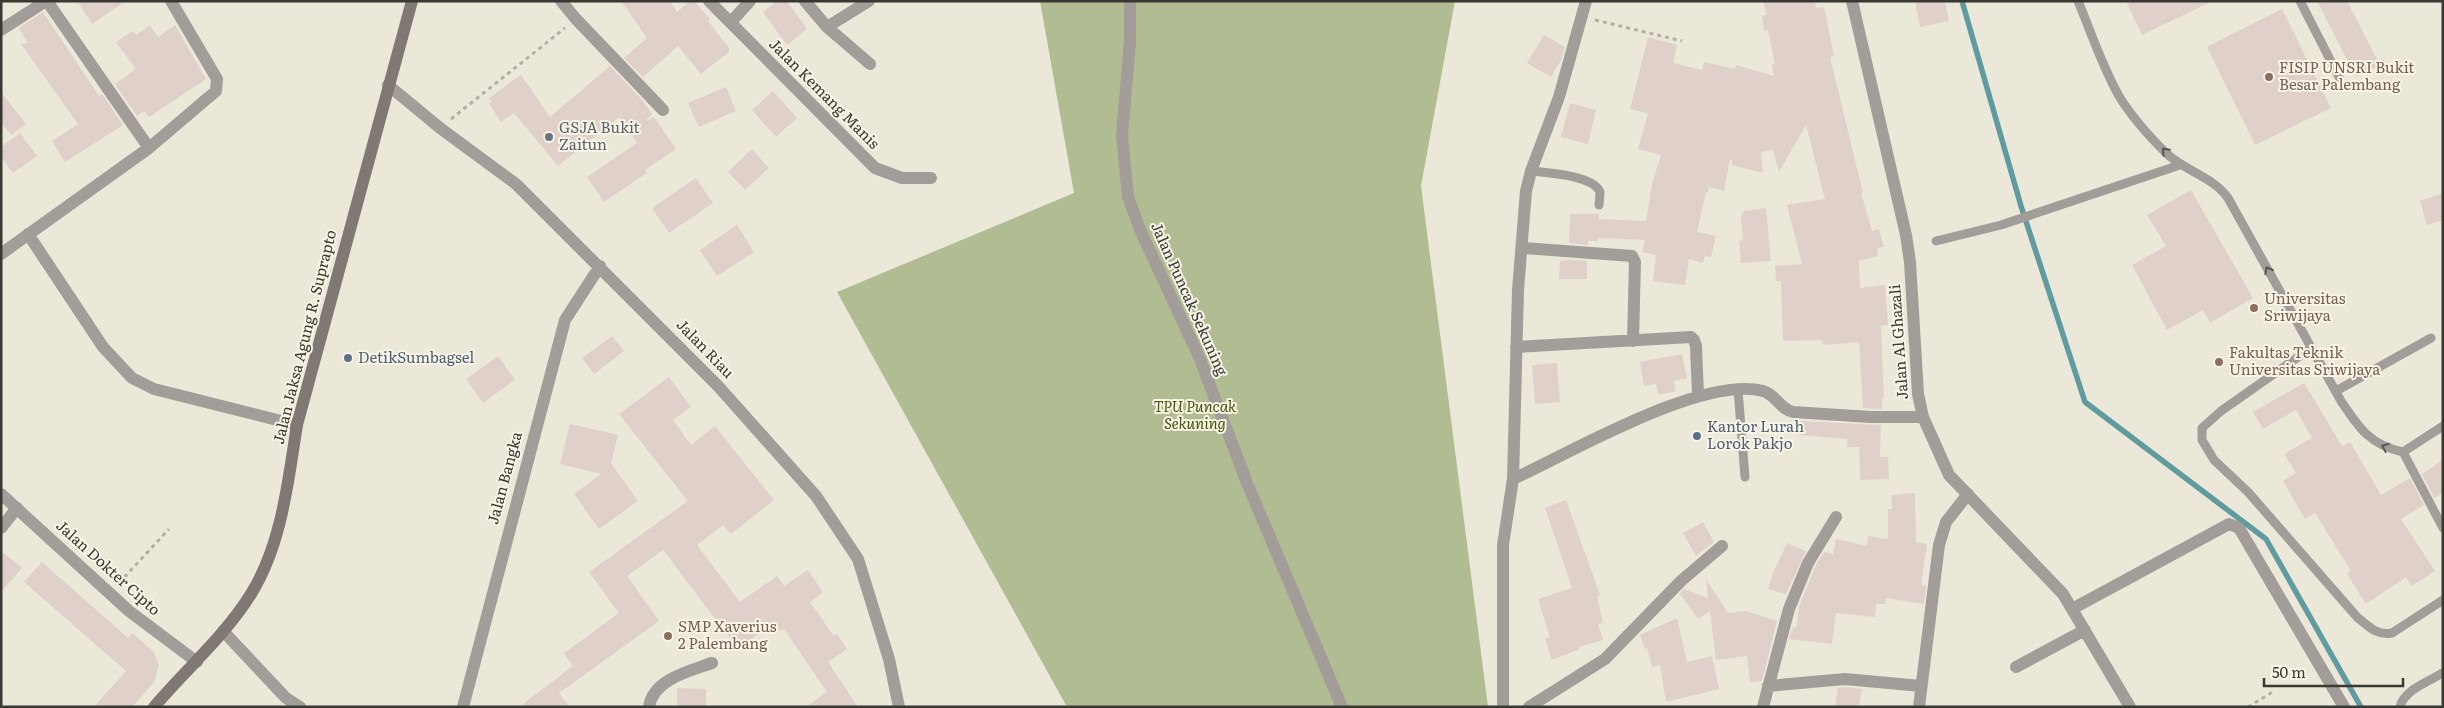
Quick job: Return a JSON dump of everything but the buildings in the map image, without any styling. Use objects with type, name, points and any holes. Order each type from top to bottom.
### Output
[{"type":"main road","name":"Jalan Jaksa Agung R. Suprapto","points":[[154,707],[197,662],[223,631],[251,594],[269,558],[287,485],[297,424],[412,1]]},
{"type":"street","points":[[1,30],[46,1],[149,148]]},
{"type":"street","points":[[1,254],[149,148],[212,96],[218,85],[213,73],[170,1]]},
{"type":"street","points":[[561,1],[662,110]]},
{"type":"street","name":"Jalan Kemang Manis","points":[[709,1],[875,168],[902,178],[931,178]]},
{"type":"street","points":[[731,22],[750,1]]},
{"type":"street","points":[[805,1],[827,27],[870,64]]},
{"type":"street","points":[[827,27],[869,1]]},
{"type":"street","name":"Jalan Puncak Sekuning","points":[[1130,1],[1130,42],[1122,135],[1128,196],[1141,232],[1200,359],[1247,483],[1342,707]]},
{"type":"street","points":[[1503,707],[1502,545],[1513,479],[1518,290],[1523,248],[1526,192],[1531,171],[1558,97],[1586,1]]},
{"type":"street","name":"Jalan Al Ghazali","points":[[1852,1],[1906,235],[1910,262],[1916,372],[1923,417],[1949,475],[2063,594],[2130,707]]},
{"type":"street","name":"Jalan Riau","points":[[388,85],[440,128],[516,184],[718,386],[816,496],[858,559],[890,659],[899,707]]},
{"type":"street","points":[[28,234],[103,347],[132,378],[154,389],[297,424]]},
{"type":"street","points":[[1523,248],[1632,256],[1634,262],[1633,341]]},
{"type":"street","name":"Jalan Bangka","points":[[463,707],[565,320],[600,266]]},
{"type":"street","points":[[1516,347],[1693,338],[1696,346],[1698,395]]},
{"type":"street","points":[[1513,479],[1570,450],[1698,395],[1738,390],[1763,391],[1784,408],[1793,412],[1871,417],[1923,417]]},
{"type":"street","name":"Jalan Dokter Cipto","points":[[1,494],[129,611],[197,662]]},
{"type":"street","points":[[1919,707],[1939,545],[1946,522],[1968,494]]},
{"type":"street","points":[[1,528],[17,508]]},
{"type":"street","points":[[1762,707],[1789,610],[1808,563],[1836,517]]},
{"type":"street","points":[[2072,609],[2229,524],[2235,524],[2344,707]]},
{"type":"street","points":[[1529,707],[1605,660],[1681,581],[1722,546]]},
{"type":"street","points":[[2016,666],[2085,630]]},
{"type":"street","points":[[223,631],[286,698],[300,707]]},
{"type":"street","points":[[649,707],[650,702],[660,688],[674,677],[712,663]]},
{"type":"street","points":[[1768,686],[1845,679],[1922,686]]},
{"type":"lane","points":[[2078,1],[2119,95],[2133,116],[2164,151],[2180,165],[2216,184],[2228,198],[2311,348],[2360,428],[2377,444],[2403,452],[2443,426]]},
{"type":"lane","points":[[2300,1],[2339,77]]},
{"type":"lane","points":[[1936,241],[2001,225],[2180,165]]},
{"type":"lane","points":[[1531,171],[1568,175],[1594,184],[1600,192],[1599,205]]},
{"type":"lane","points":[[2336,391],[2431,338]]},
{"type":"lane","points":[[2311,348],[2221,411],[2202,428],[2202,440],[2214,460],[2248,492],[2351,610],[2371,629],[2382,634],[2392,633],[2443,600]]},
{"type":"lane","points":[[1738,390],[1745,477]]},
{"type":"lane","points":[[2403,452],[2443,528]]},
{"type":"lane","points":[[2400,707],[2401,702],[2410,692],[2443,673]]},
{"type":"path","points":[[1581,17],[1682,41]]},
{"type":"path","points":[[440,128],[576,19]]},
{"type":"path","points":[[110,593],[169,529]]},
{"type":"path","points":[[2248,707],[2274,691]]},
{"type":"green space","name":"TPU Puncak Sekuning","points":[[1040,1],[1455,1],[1421,186],[1488,707],[1067,707],[837,292],[1074,193]]},
{"type":"waterway","points":[[1962,1],[2021,206],[2085,402],[2266,539],[2361,707]]},
{"type":"place","name":"FISIP UNSRI Bukit Besar Palembang","points":[[2269,77]]},
{"type":"place","name":"GSJA Bukit Zaitun","points":[[549,137]]},
{"type":"place","name":"Universitas Sriwijaya","points":[[2254,308]]},
{"type":"place","name":"DetikSumbagsel","points":[[348,358]]},
{"type":"place","name":"Fakultas Teknik Universitas Sriwijaya","points":[[2219,362]]},
{"type":"place","name":"Kantor Lurah Lorok Pakjo","points":[[1697,436]]},
{"type":"place","name":"SMP Xaverius 2 Palembang","points":[[668,636]]}]
